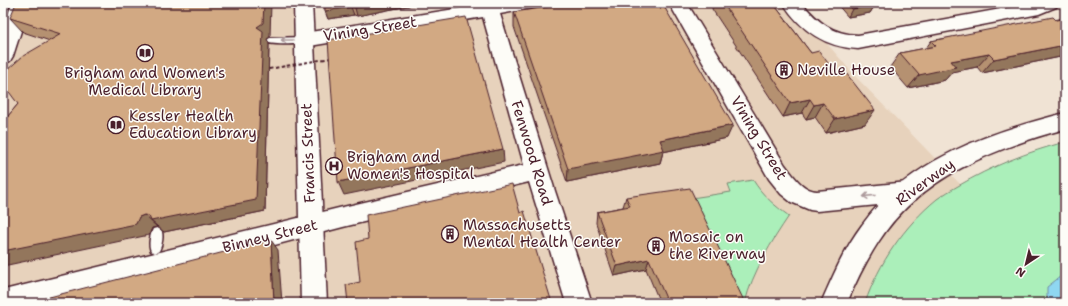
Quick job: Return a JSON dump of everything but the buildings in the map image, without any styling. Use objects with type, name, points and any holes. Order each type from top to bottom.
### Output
[{"type":"main road","points":[[3,56],[21,3]]},
{"type":"main road","name":"Francis Street","points":[[303,3],[314,303]]},
{"type":"main road","name":"Vining Street","points":[[304,40],[489,6],[531,3]]},
{"type":"main road","name":"Vining Street","points":[[678,3],[777,172],[793,191],[803,199],[812,201],[908,192]]},
{"type":"main road","points":[[792,3],[814,28],[835,39],[858,42],[1039,8],[1050,3]]},
{"type":"main road","name":"Fenwood Road","points":[[489,6],[537,171],[579,303]]},
{"type":"main road","name":"Riverway","points":[[834,303],[847,270],[864,240],[886,212],[908,192],[946,164],[983,147],[1020,133],[1065,121]]},
{"type":"main road","name":"Binney Street","points":[[4,303],[343,217],[537,171]]},
{"type":"lane","points":[[270,41],[304,40]]},
{"type":"lane","points":[[155,247],[157,234]]},
{"type":"path","points":[[269,69],[333,57]]},
{"type":"shaded area","name":"Brigham and Women's Hospital","points":[[3,3],[303,3],[304,40],[531,3],[792,3],[855,76],[1065,292],[1065,303],[3,303]]},
{"type":"green space","points":[[1065,142],[1065,303],[865,303],[885,260],[903,233],[937,199],[997,166],[1037,150]]},
{"type":"green space","points":[[753,180],[769,200],[789,216],[769,247],[752,280],[745,303],[735,303],[685,199],[731,192],[728,184]]},
{"type":"water","points":[[1065,273],[1065,303],[1047,303],[1047,287]]},
{"type":"place","name":"Brigham and Women's Medical Library","points":[[145,53]]},
{"type":"place","name":"Neville House","points":[[784,70]]},
{"type":"place","name":"Kessler Health Education Library","points":[[116,125]]},
{"type":"place","name":"Brigham and Women's Hospital","points":[[334,166]]},
{"type":"place","name":"Massachusetts Mental Health Center","points":[[450,234]]},
{"type":"place","name":"Mosaic on the Riverway","points":[[656,246]]}]
